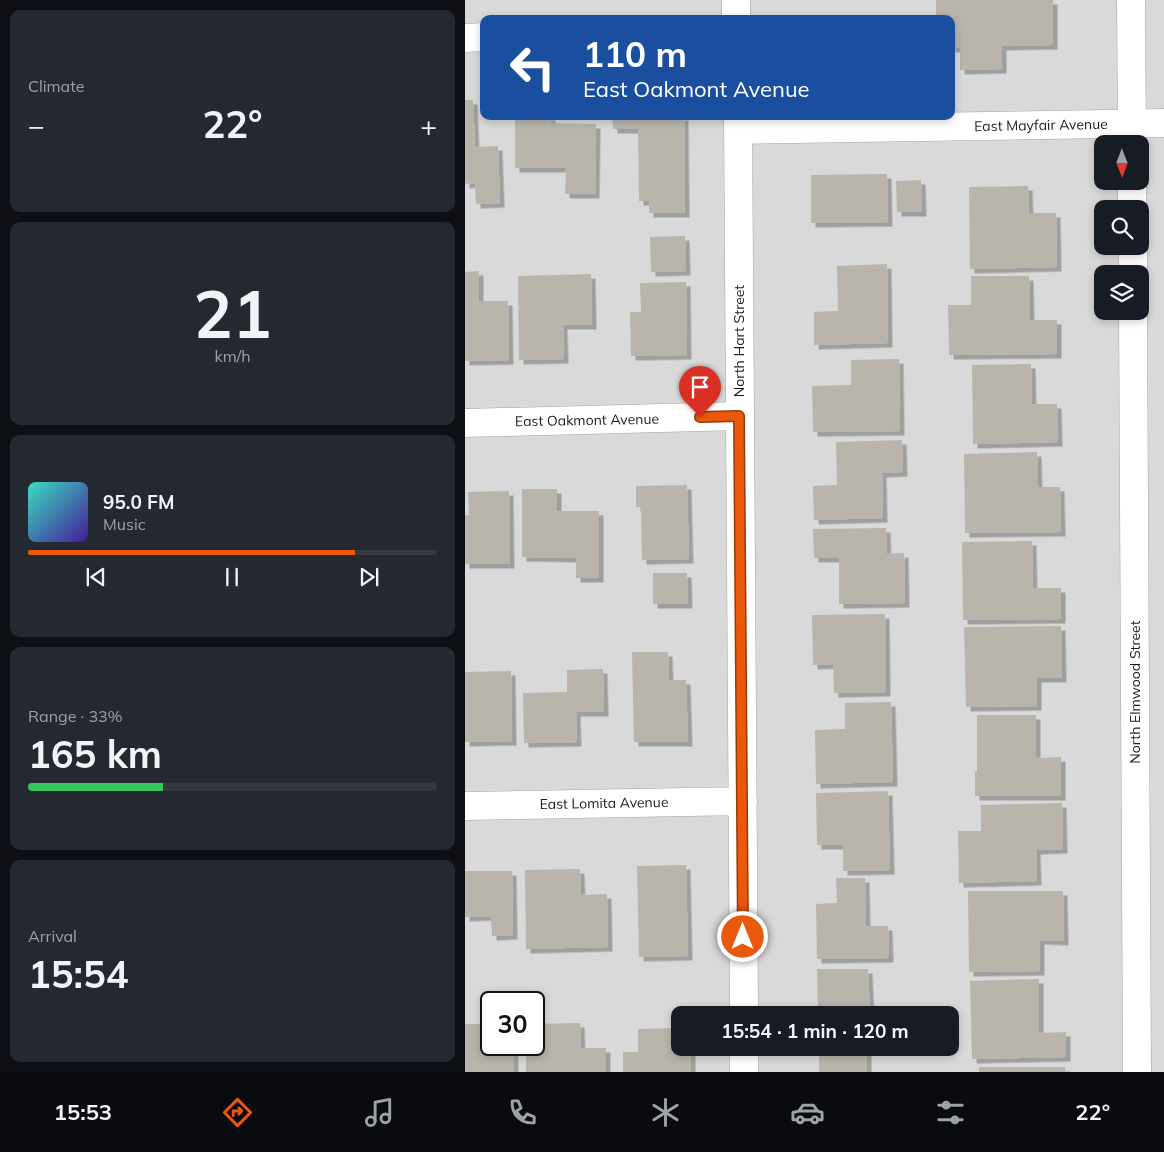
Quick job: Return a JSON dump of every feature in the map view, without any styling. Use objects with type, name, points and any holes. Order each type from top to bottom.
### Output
[{"type":"street","points":[[736,0],[736,15]]},
{"type":"street","points":[[1131,0],[1132,134]]},
{"type":"street","points":[[465,38],[480,37]]},
{"type":"street","name":"East Mayfair Avenue","points":[[738,123],[1132,134],[1164,123]]},
{"type":"street","name":"North Hart Street","points":[[738,123],[744,1006]]},
{"type":"street","name":"North Elmwood Street","points":[[1133,320],[1137,1072]]},
{"type":"street","name":"East Oakmont Avenue","points":[[465,422],[739,416]]},
{"type":"street","name":"East Lomita Avenue","points":[[465,806],[743,801]]},
{"type":"street","points":[[744,1056],[744,1072]]},
{"type":"shaded area","points":[[465,0],[1164,0],[1164,1072],[465,1072]]},
{"type":"building","points":[[936,0],[1053,0],[1053,45],[1002,46],[1002,69],[960,70],[960,48],[955,48],[955,15],[936,15]]},
{"type":"building","points":[[465,100],[473,100],[475,147],[498,146],[500,203],[476,204],[475,183],[465,184]]},
{"type":"building","points":[[515,120],[551,120],[551,123],[596,124],[595,194],[565,194],[566,168],[515,168]]},
{"type":"building","points":[[612,120],[684,120],[685,213],[649,213],[649,201],[639,201],[638,129],[613,129]]},
{"type":"building","points":[[887,174],[888,222],[811,223],[811,175]]},
{"type":"building","points":[[921,180],[922,212],[897,212],[896,181]]},
{"type":"building","points":[[1028,186],[1029,213],[1056,213],[1057,267],[970,269],[969,187]]},
{"type":"building","points":[[685,236],[686,271],[651,272],[650,237]]},
{"type":"building","points":[[887,264],[888,343],[814,345],[814,312],[838,311],[837,266]]},
{"type":"building","points":[[479,271],[479,301],[508,301],[509,360],[465,361],[465,272]]},
{"type":"building","points":[[591,274],[592,325],[563,325],[564,359],[519,360],[518,276]]},
{"type":"building","points":[[971,276],[1029,276],[1030,320],[1057,320],[1057,354],[949,355],[948,305],[971,305]]},
{"type":"building","points":[[686,282],[687,355],[631,356],[630,312],[641,312],[640,283]]},
{"type":"building","points":[[899,359],[900,431],[813,432],[812,386],[851,385],[851,360]]},
{"type":"building","points":[[1031,364],[1032,404],[1057,404],[1058,442],[973,444],[972,365]]},
{"type":"building","points":[[902,440],[903,472],[882,473],[883,518],[814,520],[813,486],[837,485],[836,442]]},
{"type":"building","points":[[1037,452],[1038,487],[1060,487],[1061,532],[965,533],[964,454]]},
{"type":"building","points":[[687,485],[689,559],[642,560],[641,507],[636,507],[636,486]]},
{"type":"building","points":[[522,489],[557,489],[557,511],[599,511],[599,578],[576,578],[576,558],[522,557]]},
{"type":"building","points":[[509,491],[510,564],[465,564],[465,515],[469,515],[468,492]]},
{"type":"building","points":[[886,528],[887,554],[904,553],[905,603],[839,604],[839,558],[814,558],[813,529]]},
{"type":"building","points":[[1032,541],[1033,588],[1061,588],[1061,619],[963,620],[962,542]]},
{"type":"building","points":[[653,573],[687,573],[688,604],[653,604]]},
{"type":"building","points":[[885,614],[886,692],[834,693],[833,664],[813,665],[812,615]]},
{"type":"building","points":[[1061,626],[1062,678],[1037,678],[1037,706],[966,707],[964,627]]},
{"type":"building","points":[[632,652],[668,652],[669,680],[686,680],[688,742],[634,742]]},
{"type":"building","points":[[603,669],[604,712],[576,712],[577,742],[524,743],[523,693],[567,692],[567,670]]},
{"type":"building","points":[[511,671],[512,741],[465,742],[465,672]]},
{"type":"building","points":[[891,702],[893,782],[816,784],[815,730],[845,729],[845,703]]},
{"type":"building","points":[[977,715],[1036,715],[1036,758],[1061,757],[1061,796],[975,796]]},
{"type":"building","points":[[888,791],[890,870],[843,871],[843,845],[817,845],[816,793]]},
{"type":"building","points":[[1062,803],[1063,849],[1036,850],[1037,881],[959,883],[958,831],[981,831],[981,805]]},
{"type":"building","points":[[686,865],[688,956],[639,957],[637,866]]},
{"type":"building","points":[[580,869],[581,895],[607,894],[608,947],[526,949],[525,870]]},
{"type":"building","points":[[465,871],[512,871],[513,935],[492,936],[491,916],[465,917]]},
{"type":"building","points":[[836,878],[865,878],[866,926],[888,926],[889,958],[817,959],[816,904],[837,903]]},
{"type":"building","points":[[968,891],[1063,891],[1064,941],[1040,940],[1040,971],[969,972]]},
{"type":"building","points":[[817,969],[868,969],[870,1006],[818,1006]]},
{"type":"building","points":[[1039,979],[1039,1033],[1066,1032],[1066,1057],[972,1059],[970,981]]},
{"type":"building","points":[[580,1023],[581,1048],[606,1048],[606,1072],[526,1072],[526,1056],[545,1056],[545,1024]]},
{"type":"building","points":[[465,1024],[480,1024],[480,1056],[514,1056],[514,1072],[465,1072]]},
{"type":"building","points":[[671,1028],[671,1056],[691,1056],[691,1072],[623,1072],[623,1052],[638,1052],[638,1029]]},
{"type":"building","points":[[819,1056],[867,1056],[867,1072],[819,1072]]},
{"type":"building","points":[[979,1067],[1065,1067],[1065,1072],[979,1072]]},
{"type":"route","points":[[700,417],[739,416],[743,937]]}]
